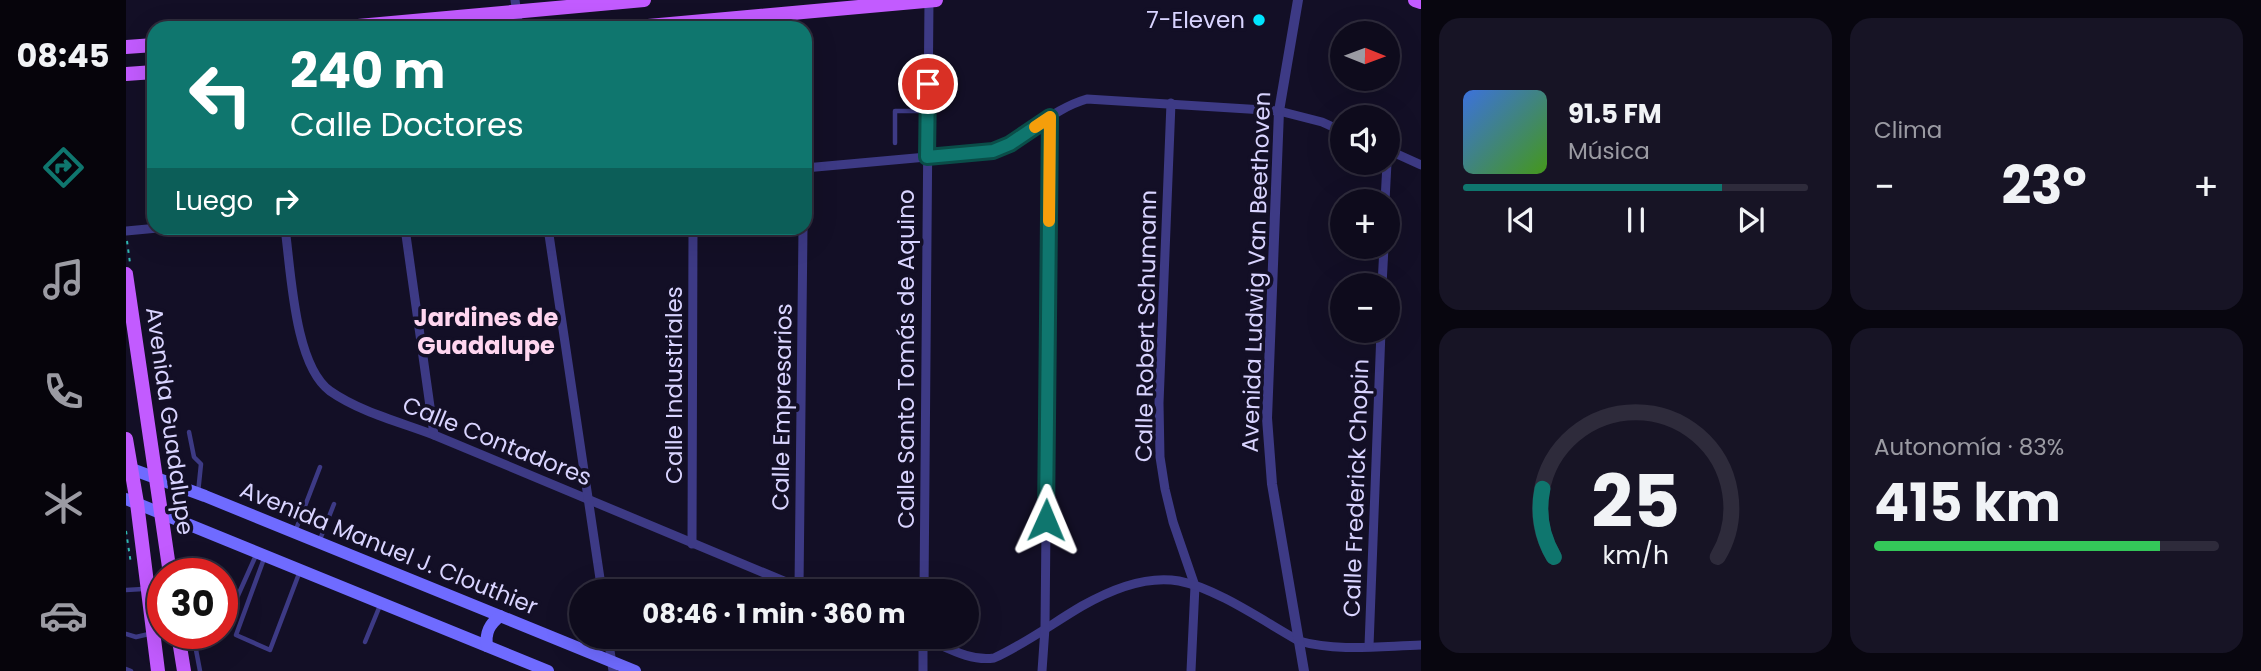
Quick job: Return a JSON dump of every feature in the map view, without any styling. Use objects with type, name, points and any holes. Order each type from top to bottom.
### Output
[{"type":"main road","points":[[393,21],[516,6],[644,0]]},
{"type":"main road","points":[[702,21],[936,0]]},
{"type":"main road","points":[[1415,0],[1421,2]]},
{"type":"main road","points":[[126,47],[147,46]]},
{"type":"main road","points":[[126,74],[147,72]]},
{"type":"main road","name":"Avenida Guadalupe","points":[[126,274],[168,558]]},
{"type":"main road","name":"Avenida Guadalupe","points":[[126,439],[131,501],[147,584]]},
{"type":"main road","name":"Avenida Manuel J. Clouthier","points":[[129,468],[500,616],[613,666],[635,671]]},
{"type":"main road","points":[[131,501],[487,646],[517,663],[548,671]]},
{"type":"main road","points":[[487,646],[488,631],[500,616]]},
{"type":"main road","name":"Avenida Guadalupe","points":[[156,649],[159,671]]},
{"type":"main road","points":[[180,649],[184,671]]},
{"type":"street","name":"Calle Santo Tomás de Aquino","points":[[924,579],[929,0]]},
{"type":"street","name":"Avenida Ludwig Van Beethoven","points":[[1298,0],[1279,111],[1268,428],[1272,484],[1304,671]]},
{"type":"street","points":[[812,167],[993,151],[1010,144],[1073,103],[1087,99],[1279,111],[1330,126]]},
{"type":"street","name":"Calle Robert Schumann","points":[[1171,103],[1159,403],[1160,457],[1173,522],[1195,586],[1191,671]]},
{"type":"street","points":[[1042,671],[1045,628],[1050,117]]},
{"type":"street","points":[[1400,155],[1421,165]]},
{"type":"street","points":[[126,231],[147,229]]},
{"type":"street","name":"Calle Contadores","points":[[286,235],[300,335],[308,363],[328,390],[371,411],[780,579]]},
{"type":"street","points":[[406,235],[434,435]]},
{"type":"street","points":[[549,235],[600,579]]},
{"type":"street","name":"Calle Industriales","points":[[692,544],[694,235]]},
{"type":"street","name":"Calle Empresarios","points":[[800,579],[803,235]]},
{"type":"street","name":"Calle Frederick Chopin","points":[[1369,646],[1381,343]]},
{"type":"street","points":[[952,649],[983,660],[995,659],[1084,604],[1123,587],[1162,581],[1179,581],[1195,586],[1299,641],[1318,645],[1421,645]]},
{"type":"street","points":[[923,649],[923,671]]},
{"type":"lane","points":[[895,143],[895,111],[928,111]]},
{"type":"lane","points":[[189,432],[194,457],[201,464],[197,494]]},
{"type":"lane","points":[[295,533],[320,467]]},
{"type":"lane","points":[[319,543],[334,505]]},
{"type":"lane","points":[[261,554],[236,635],[270,650],[301,570]]},
{"type":"lane","points":[[238,599],[261,554]]},
{"type":"lane","points":[[126,590],[147,589]]},
{"type":"lane","points":[[365,642],[381,602]]},
{"type":"lane","points":[[126,634],[136,637],[147,634]]},
{"type":"lane","points":[[196,649],[200,671]]},
{"type":"lane","points":[[126,669],[131,671]]},
{"type":"slow traffic","points":[[1035,127],[1050,117],[1049,221]]},
{"type":"place","name":"7-Eleven","points":[[1259,20]]},
{"type":"district","name":"Jardines de Guadalupe","points":[[486,331]]},
{"type":"route","points":[[928,84],[927,157],[993,151],[1010,144],[1050,117],[1046,520]]}]
